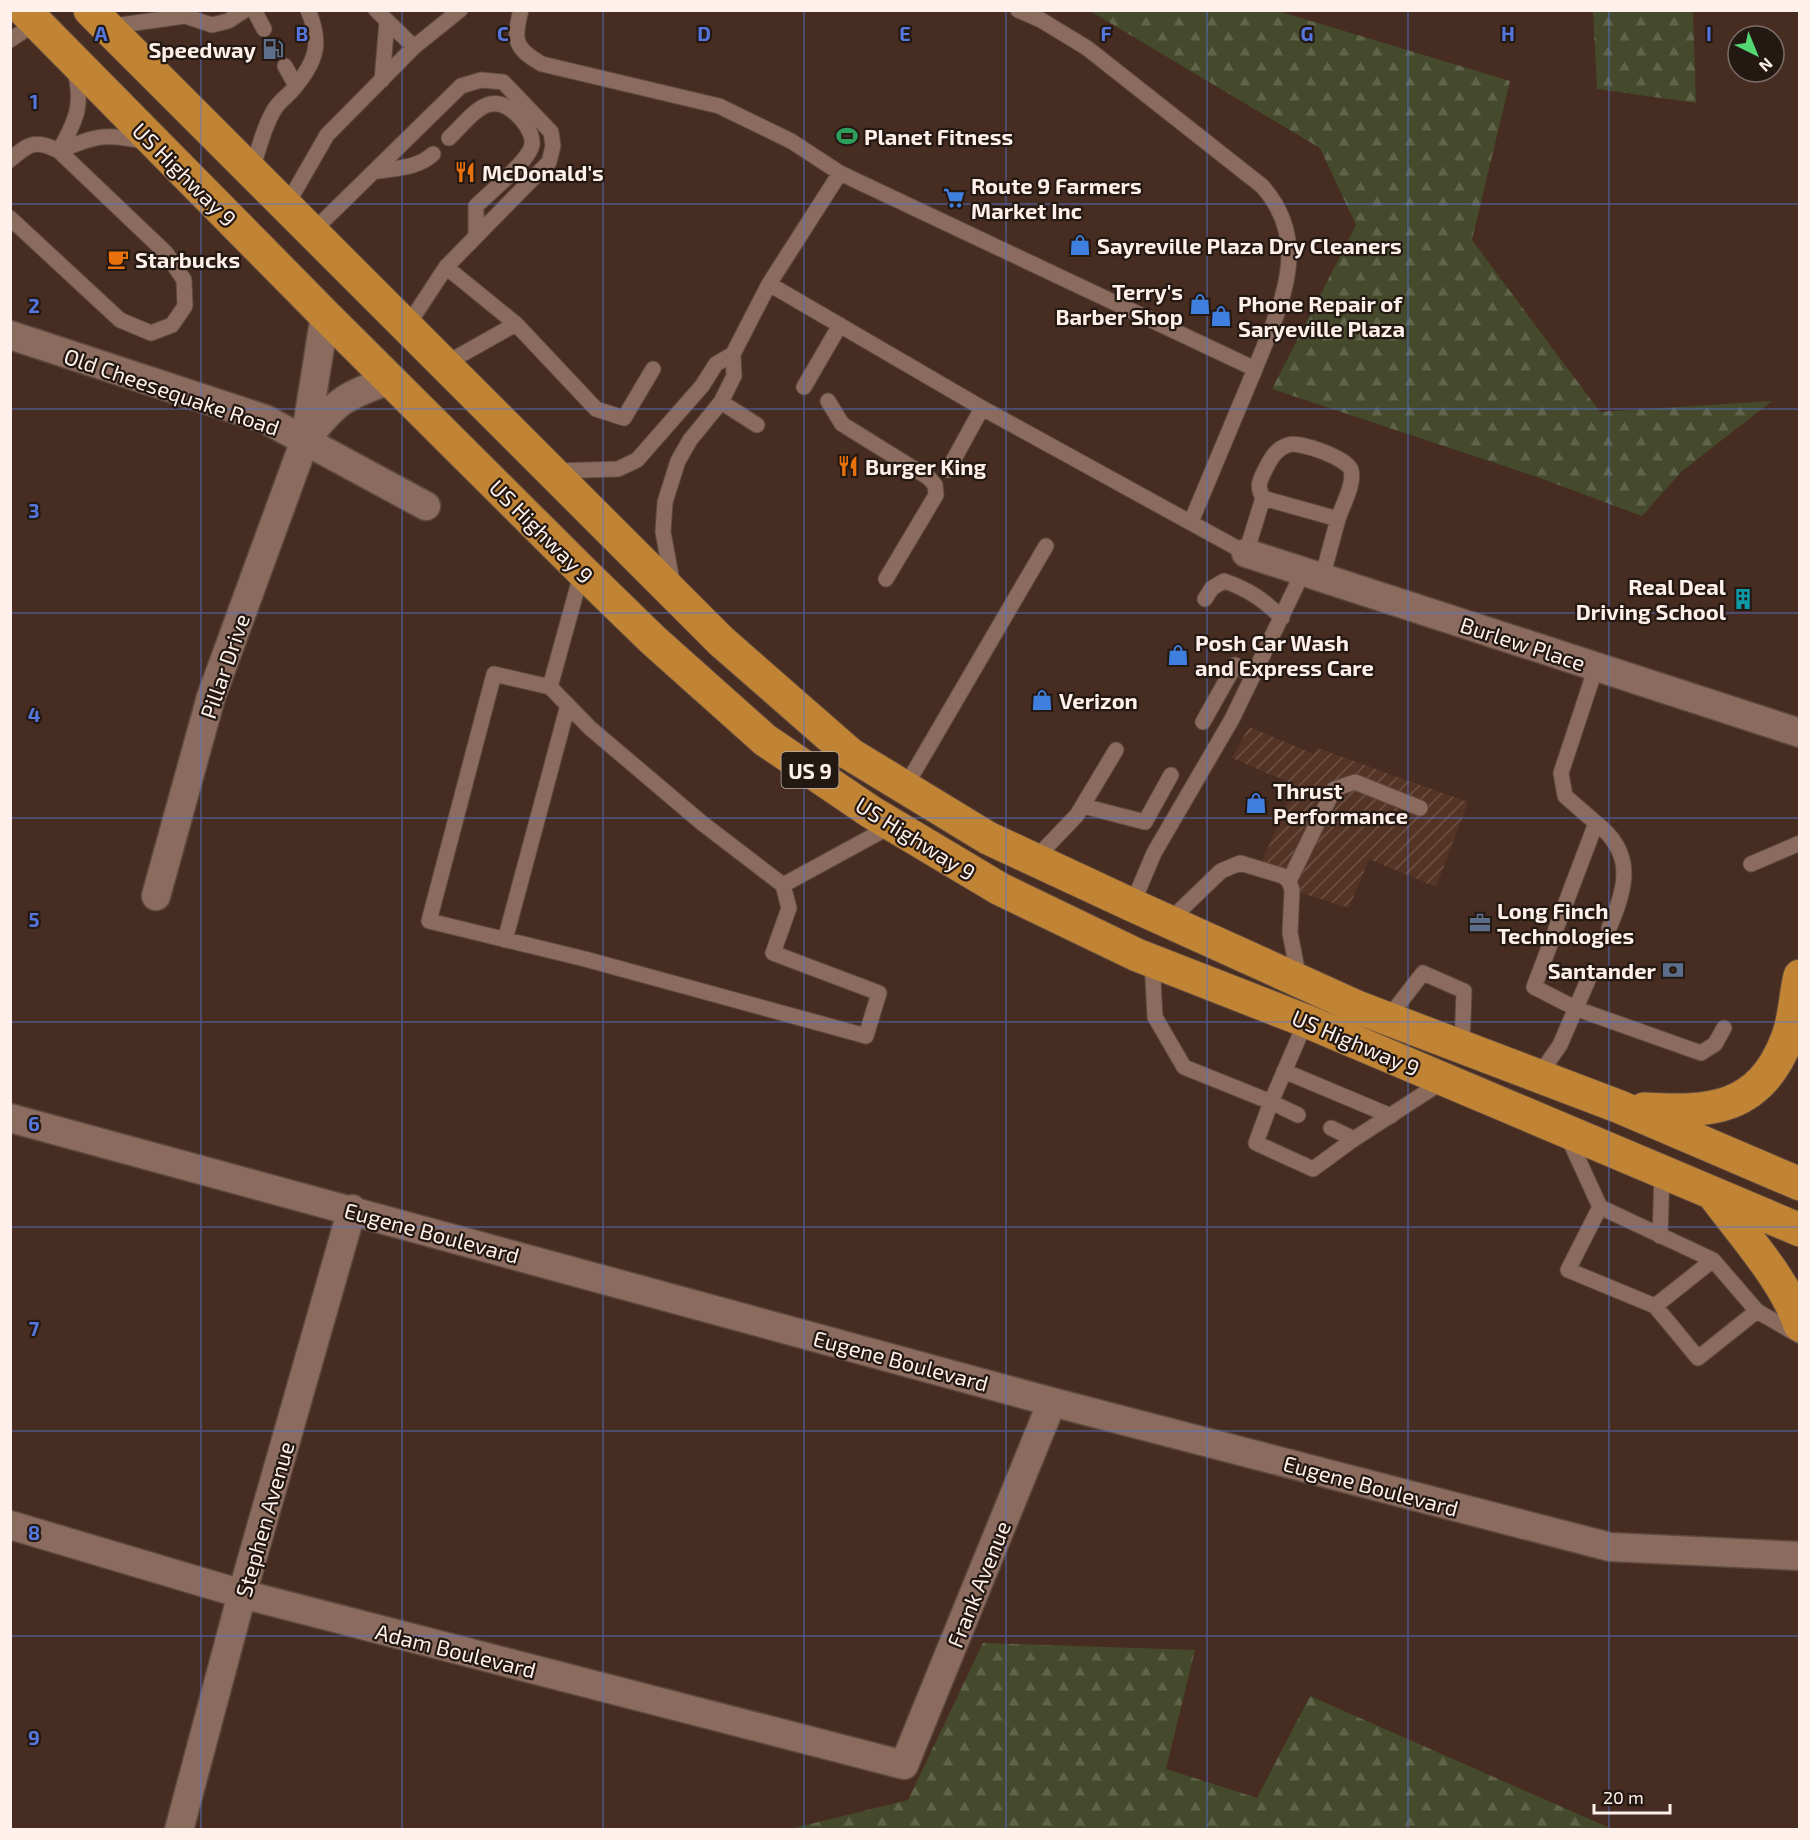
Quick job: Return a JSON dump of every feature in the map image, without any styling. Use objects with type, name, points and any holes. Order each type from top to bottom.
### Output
[{"type":"highway","name":"US Highway 9","points":[[98,19],[310,234],[721,641],[850,754],[904,789],[988,838],[1132,905],[1388,1018],[1620,1107],[1800,1184]]},
{"type":"highway","name":"US Highway 9","points":[[23,24],[73,61],[582,571],[653,640],[765,740],[893,825],[1000,889],[1152,961],[1306,1021],[1800,1230]]},
{"type":"highway","points":[[1620,1107],[1688,1112],[1734,1104],[1769,1075],[1788,1038],[1800,975]]},
{"type":"highway","points":[[1712,1193],[1771,1274],[1795,1312],[1800,1325]]},
{"type":"street","name":"Pillar Drive","points":[[156,896],[212,697],[305,440],[325,315]]},
{"type":"street","name":"Old Cheesequake Road","points":[[10,335],[265,419],[426,506]]},
{"type":"street","name":"Pillar Drive","points":[[305,440],[330,410],[350,394],[390,380]]},
{"type":"street","name":"Burlew Place","points":[[1246,553],[1800,733]]},
{"type":"street","name":"Eugene Boulevard","points":[[10,1118],[352,1209],[1052,1402],[1610,1547],[1800,1556]]},
{"type":"street","name":"Stephen Avenue","points":[[179,1830],[242,1594],[352,1209]]},
{"type":"street","name":"Frank Avenue","points":[[904,1765],[1052,1402]]},
{"type":"street","name":"Adam Boulevard","points":[[10,1525],[242,1594],[904,1765]]},
{"type":"lane","points":[[98,19],[185,16],[212,24],[228,21],[245,10]]},
{"type":"lane","points":[[254,10],[264,29]]},
{"type":"lane","points":[[250,172],[276,107],[296,86],[312,63],[318,45],[316,31],[308,10]]},
{"type":"lane","points":[[285,208],[327,135],[414,47],[460,10]]},
{"type":"lane","points":[[520,10],[515,32],[518,45],[528,56],[542,64],[719,106],[791,141],[840,172],[1255,369]]},
{"type":"lane","points":[[1018,10],[1041,20],[1087,48],[1262,186],[1273,198],[1284,222],[1290,262],[1286,292],[1191,522]]},
{"type":"lane","points":[[381,16],[414,47]]},
{"type":"lane","points":[[381,16],[382,80]]},
{"type":"lane","points":[[59,151],[72,128],[81,96],[73,61]]},
{"type":"lane","points":[[285,66],[296,86]]},
{"type":"lane","points":[[310,234],[461,86],[481,80],[503,82],[551,132],[553,146],[549,162],[446,267],[406,328]]},
{"type":"lane","points":[[449,138],[484,104],[499,103],[509,108],[530,130],[532,145],[523,160],[476,206],[476,236]]},
{"type":"lane","points":[[59,151],[86,139],[112,135],[156,144]]},
{"type":"lane","points":[[10,159],[26,146],[44,143],[59,151],[166,253],[184,280],[185,306],[172,325],[151,333],[120,321],[10,218]]},
{"type":"lane","points":[[373,173],[412,166],[425,161],[432,154]]},
{"type":"lane","points":[[674,592],[663,532],[667,494],[674,470],[686,447],[722,402],[734,376],[733,354],[770,284],[840,172]]},
{"type":"lane","points":[[446,267],[516,324],[596,409],[624,418],[653,369]]},
{"type":"lane","points":[[770,284],[982,408],[1246,553],[1263,498]]},
{"type":"lane","points":[[444,365],[516,324]]},
{"type":"lane","points":[[804,387],[840,326]]},
{"type":"lane","points":[[550,471],[618,469],[637,460],[702,386],[716,364],[733,354]]},
{"type":"lane","points":[[828,401],[842,424],[929,478],[935,486],[936,495],[886,579]]},
{"type":"lane","points":[[722,402],[757,425]]},
{"type":"lane","points":[[948,470],[982,408]]},
{"type":"lane","points":[[1132,905],[1155,854],[1232,719],[1282,618],[1312,575],[1338,519],[1351,479],[1346,462],[1301,444],[1288,445],[1274,453],[1260,480],[1258,489],[1263,498],[1338,519]]},
{"type":"lane","points":[[904,789],[1046,546]]},
{"type":"lane","points":[[550,687],[582,571]]},
{"type":"lane","points":[[1205,599],[1212,588],[1224,581],[1245,588],[1262,599],[1282,618]]},
{"type":"lane","points":[[1203,722],[1235,665],[1253,676]]},
{"type":"lane","points":[[1596,667],[1561,773],[1565,796],[1610,834],[1621,849],[1624,877],[1618,908],[1609,928]]},
{"type":"lane","points":[[494,674],[550,687],[568,705],[590,728],[702,823],[783,885],[789,908],[773,953],[879,993],[866,1036],[429,921],[494,674]]},
{"type":"lane","points":[[505,940],[568,705]]},
{"type":"lane","points":[[1034,860],[1083,806],[1116,750]]},
{"type":"lane","points":[[1083,806],[1145,822],[1171,775]]},
{"type":"lane","points":[[1289,881],[1334,789],[1355,782],[1420,808]]},
{"type":"lane","points":[[1596,823],[1534,987],[1577,1009],[1701,1053],[1714,1044],[1724,1028]]},
{"type":"lane","points":[[783,885],[893,825]]},
{"type":"lane","points":[[1751,864],[1800,843]]},
{"type":"lane","points":[[1169,921],[1221,871],[1240,863],[1283,876],[1289,881],[1292,890],[1290,933],[1299,979]]},
{"type":"lane","points":[[1152,961],[1155,1017],[1184,1067],[1298,1114]]},
{"type":"lane","points":[[1388,1018],[1424,973],[1464,991],[1462,1047]]},
{"type":"lane","points":[[1539,1075],[1560,1045],[1588,980]]},
{"type":"lane","points":[[1306,1021],[1256,1143],[1313,1169],[1354,1139],[1445,1080]]},
{"type":"lane","points":[[1284,1071],[1391,1116]]},
{"type":"lane","points":[[1331,1128],[1354,1139]]},
{"type":"lane","points":[[1565,1131],[1600,1207],[1713,1260],[1758,1311],[1800,1336]]},
{"type":"lane","points":[[1660,1236],[1662,1172]]},
{"type":"lane","points":[[1600,1207],[1568,1270],[1655,1306],[1698,1358],[1758,1311]]},
{"type":"lane","points":[[1655,1306],[1713,1260]]},
{"type":"shaded area","points":[[1249,727],[1314,754],[1317,748],[1468,802],[1436,887],[1369,859],[1349,908],[1292,890],[1259,869],[1295,785],[1232,758]]},
{"type":"green space","points":[[1090,11],[1278,11],[1510,81],[1472,240],[1600,412],[1772,401],[1681,472],[1642,516],[1537,477],[1272,389],[1356,225],[1320,148]]},
{"type":"green space","points":[[1593,11],[1693,11],[1696,103],[1597,89]]},
{"type":"green space","points":[[983,1643],[1195,1650],[1166,1769],[1257,1798],[1310,1696],[1612,1829],[790,1829],[908,1800]]},
{"type":"place","name":"Speedway","points":[[273,49]]},
{"type":"place","name":"Planet Fitness","points":[[847,136]]},
{"type":"place","name":"McDonald's","points":[[465,172]]},
{"type":"place","name":"Route 9 Farmers Market Inc","points":[[954,198]]},
{"type":"place","name":"Sayreville Plaza Dry Cleaners","points":[[1080,245]]},
{"type":"place","name":"Starbucks","points":[[118,259]]},
{"type":"place","name":"Terry's Barber Shop","points":[[1200,304]]},
{"type":"place","name":"Phone Repair of Saryeville Plaza","points":[[1221,316]]},
{"type":"place","name":"Burger King","points":[[848,466]]},
{"type":"place","name":"Real Deal Driving School","points":[[1743,599]]},
{"type":"place","name":"Posh Car Wash and Express Care","points":[[1178,655]]},
{"type":"place","name":"Verizon","points":[[1042,700]]},
{"type":"place","name":"Thrust Performance","points":[[1256,803]]},
{"type":"place","name":"Long Finch Technologies","points":[[1480,923]]},
{"type":"place","name":"Santander","points":[[1673,970]]}]
